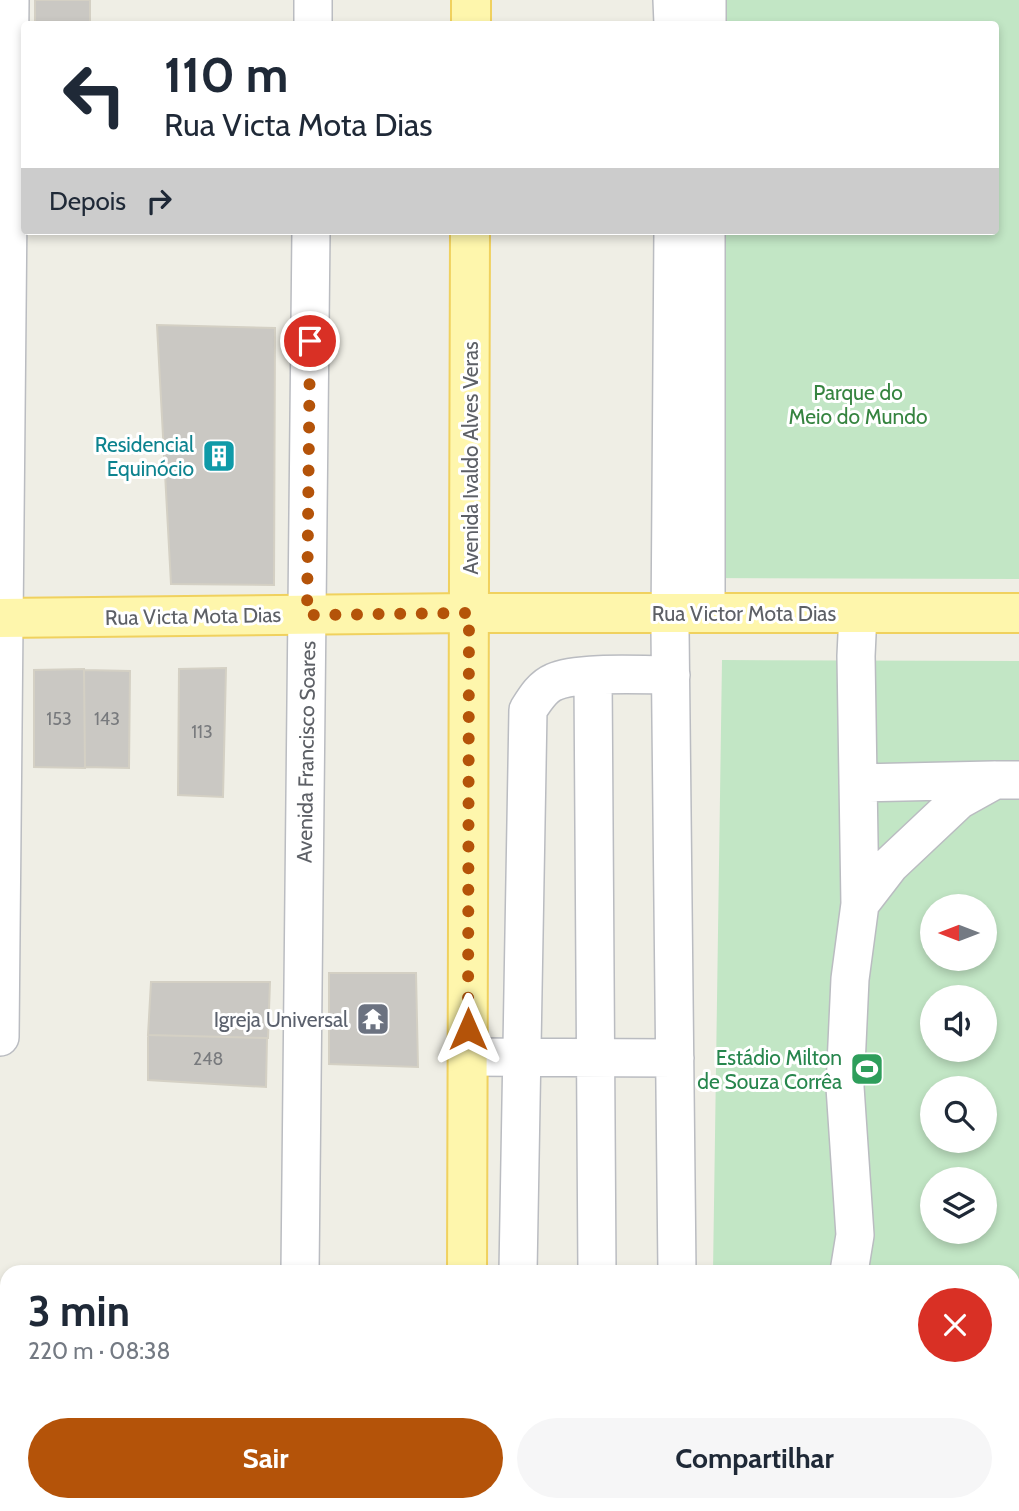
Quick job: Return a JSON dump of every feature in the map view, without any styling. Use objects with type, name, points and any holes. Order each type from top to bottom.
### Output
[{"type":"main road","points":[[471,0],[471,21]]},
{"type":"main road","name":"Avenida Ivaldo Alves Veras","points":[[467,1265],[470,235]]},
{"type":"main road","name":"Rua Victa Mota Dias","points":[[2,618],[469,613]]},
{"type":"main road","name":"Rua Victor Mota Dias","points":[[469,613],[1019,613]]},
{"type":"street","points":[[0,1037],[10,0]]},
{"type":"street","points":[[313,0],[313,21]]},
{"type":"street","points":[[673,0],[673,21]]},
{"type":"street","points":[[707,0],[707,21]]},
{"type":"street","name":"Avenida Francisco Soares","points":[[300,1265],[311,235]]},
{"type":"street","points":[[673,235],[688,613]]},
{"type":"street","points":[[677,1265],[671,676],[688,613],[706,235]]},
{"type":"street","points":[[850,1265],[855,1235],[845,1087],[850,979],[860,904],[856,656],[858,613]]},
{"type":"street","points":[[518,1265],[528,710],[537,694],[555,681],[593,676],[671,676]]},
{"type":"street","points":[[593,676],[597,1265]]},
{"type":"street","points":[[858,783],[1007,780]]},
{"type":"street","points":[[860,904],[890,865],[960,800],[1007,780]]},
{"type":"street","points":[[468,1057],[675,1058]]},
{"type":"green space","name":"Parque do Meio do Mundo","points":[[689,0],[1019,0],[1019,579],[701,578],[694,235],[999,235],[999,21],[689,21]]},
{"type":"green space","name":"Estádio Milton de Souza Corrêa","points":[[722,660],[1019,661],[1019,1265],[713,1265]]},
{"type":"building","points":[[35,0],[90,0],[90,21],[35,21]]},
{"type":"building","name":"Residencial Equinócio","points":[[157,325],[275,328],[274,585],[171,584]]},
{"type":"building","points":[[226,668],[223,797],[178,795],[179,669]]},
{"type":"building","points":[[84,669],[85,768],[34,767],[34,670]]},
{"type":"building","points":[[84,670],[130,671],[129,768],[85,767]]},
{"type":"building","name":"Igreja Universal","points":[[329,973],[416,973],[418,1067],[329,1064]]},
{"type":"building","points":[[151,982],[270,982],[268,1038],[148,1035]]},
{"type":"building","points":[[148,1035],[267,1038],[266,1087],[148,1080]]},
{"type":"place","name":"Residencial Equinócio","points":[[219,456]]},
{"type":"place","name":"Igreja Universal","points":[[373,1019]]},
{"type":"place","name":"Estádio Milton de Souza Corrêa","points":[[867,1069]]},
{"type":"route","points":[[310,341],[307,615],[469,613],[468,1029]]}]
